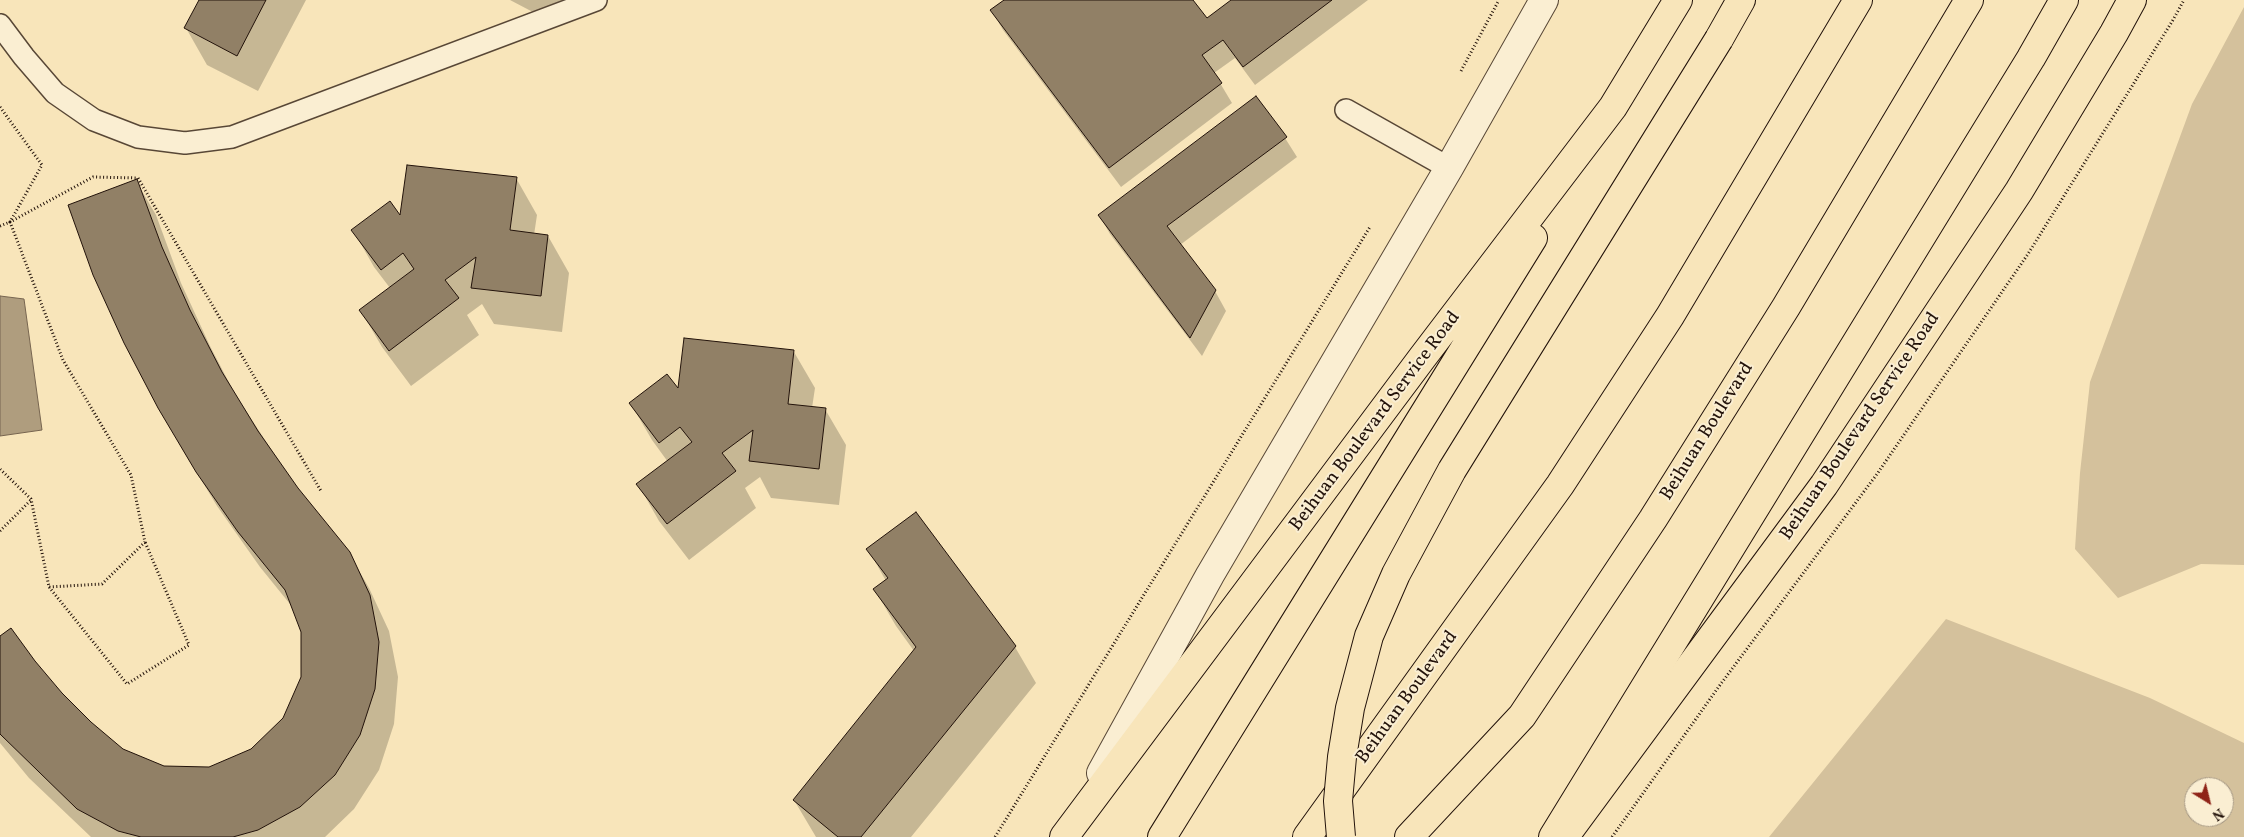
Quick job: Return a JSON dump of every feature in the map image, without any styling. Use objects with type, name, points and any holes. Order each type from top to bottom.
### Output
[{"type":"main road","name":"Beihuan Boulevard Service Road","points":[[1069,830],[1613,107],[1678,0]]},
{"type":"main road","points":[[1341,837],[1338,800],[1342,757],[1350,708],[1369,636],[1396,574],[1452,470],[1741,0]]},
{"type":"main road","name":"Beihuan Boulevard","points":[[1307,837],[1560,485],[1670,316],[1858,0]]},
{"type":"main road","name":"Beihuan Boulevard","points":[[1409,837],[1522,716],[1653,519],[1781,315],[1969,0]]},
{"type":"main road","points":[[1553,837],[2031,58],[2064,0]]},
{"type":"main road","name":"Beihuan Boulevard Service Road","points":[[1564,837],[1824,484],[2019,192],[2132,0]]},
{"type":"main road","points":[[1162,837],[1386,478],[1613,107]]},
{"type":"street","points":[[1069,830],[1210,575],[1544,0]]},
{"type":"lane","points":[[0,25],[55,93],[94,120],[138,137],[185,142],[232,137],[596,0]]},
{"type":"lane","points":[[1346,110],[1448,168]]},
{"type":"path","points":[[1461,71],[1500,0]]},
{"type":"path","points":[[0,107],[42,165],[10,222]]},
{"type":"path","points":[[0,226],[93,177],[138,178],[321,491]]},
{"type":"path","points":[[0,469],[31,500],[49,587],[127,684],[189,645],[145,542],[131,475],[63,360],[10,222]]},
{"type":"path","points":[[995,837],[1370,227]]},
{"type":"path","points":[[0,531],[31,500]]},
{"type":"path","points":[[49,587],[102,584],[145,542]]},
{"type":"shaded area","points":[[2244,7],[2244,565],[2201,564],[2118,598],[2075,549],[2080,473],[2090,382],[2192,104]]},
{"type":"shaded area","points":[[0,296],[24,299],[42,430],[0,436]]},
{"type":"shaded area","points":[[1946,619],[2150,698],[2244,743],[2244,837],[1769,837]]},
{"type":"building","points":[[199,0],[266,0],[237,56],[184,28]]},
{"type":"building","points":[[1004,0],[1193,0],[1207,18],[1231,0],[1332,0],[1243,67],[1223,40],[1202,55],[1222,83],[1109,168],[990,10]]},
{"type":"building","points":[[1256,96],[1287,137],[1167,226],[1216,290],[1190,338],[1098,215]]},
{"type":"building","points":[[407,165],[517,177],[510,230],[548,235],[541,296],[471,288],[476,257],[445,280],[459,298],[389,351],[359,310],[414,269],[403,253],[381,270],[351,230],[390,201],[400,215]]},
{"type":"building","points":[[137,179],[162,247],[190,310],[222,372],[258,431],[298,488],[350,552],[370,595],[379,642],[375,689],[360,735],[335,775],[300,807],[258,830],[233,837],[141,837],[118,831],[77,809],[0,734],[0,636],[11,628],[62,693],[91,722],[123,749],[164,766],[209,767],[251,749],[283,718],[301,677],[301,632],[285,590],[238,532],[196,472],[158,408],[124,343],[93,275],[68,205]]},
{"type":"building","points":[[684,338],[794,350],[788,404],[826,408],[819,469],[749,461],[753,430],[722,453],[736,471],[667,524],[636,484],[692,442],[680,427],[659,443],[629,403],[667,374],[678,388]]},
{"type":"building","points":[[916,512],[1016,646],[861,837],[838,837],[793,800],[916,647],[873,589],[888,578],[866,549]]}]
